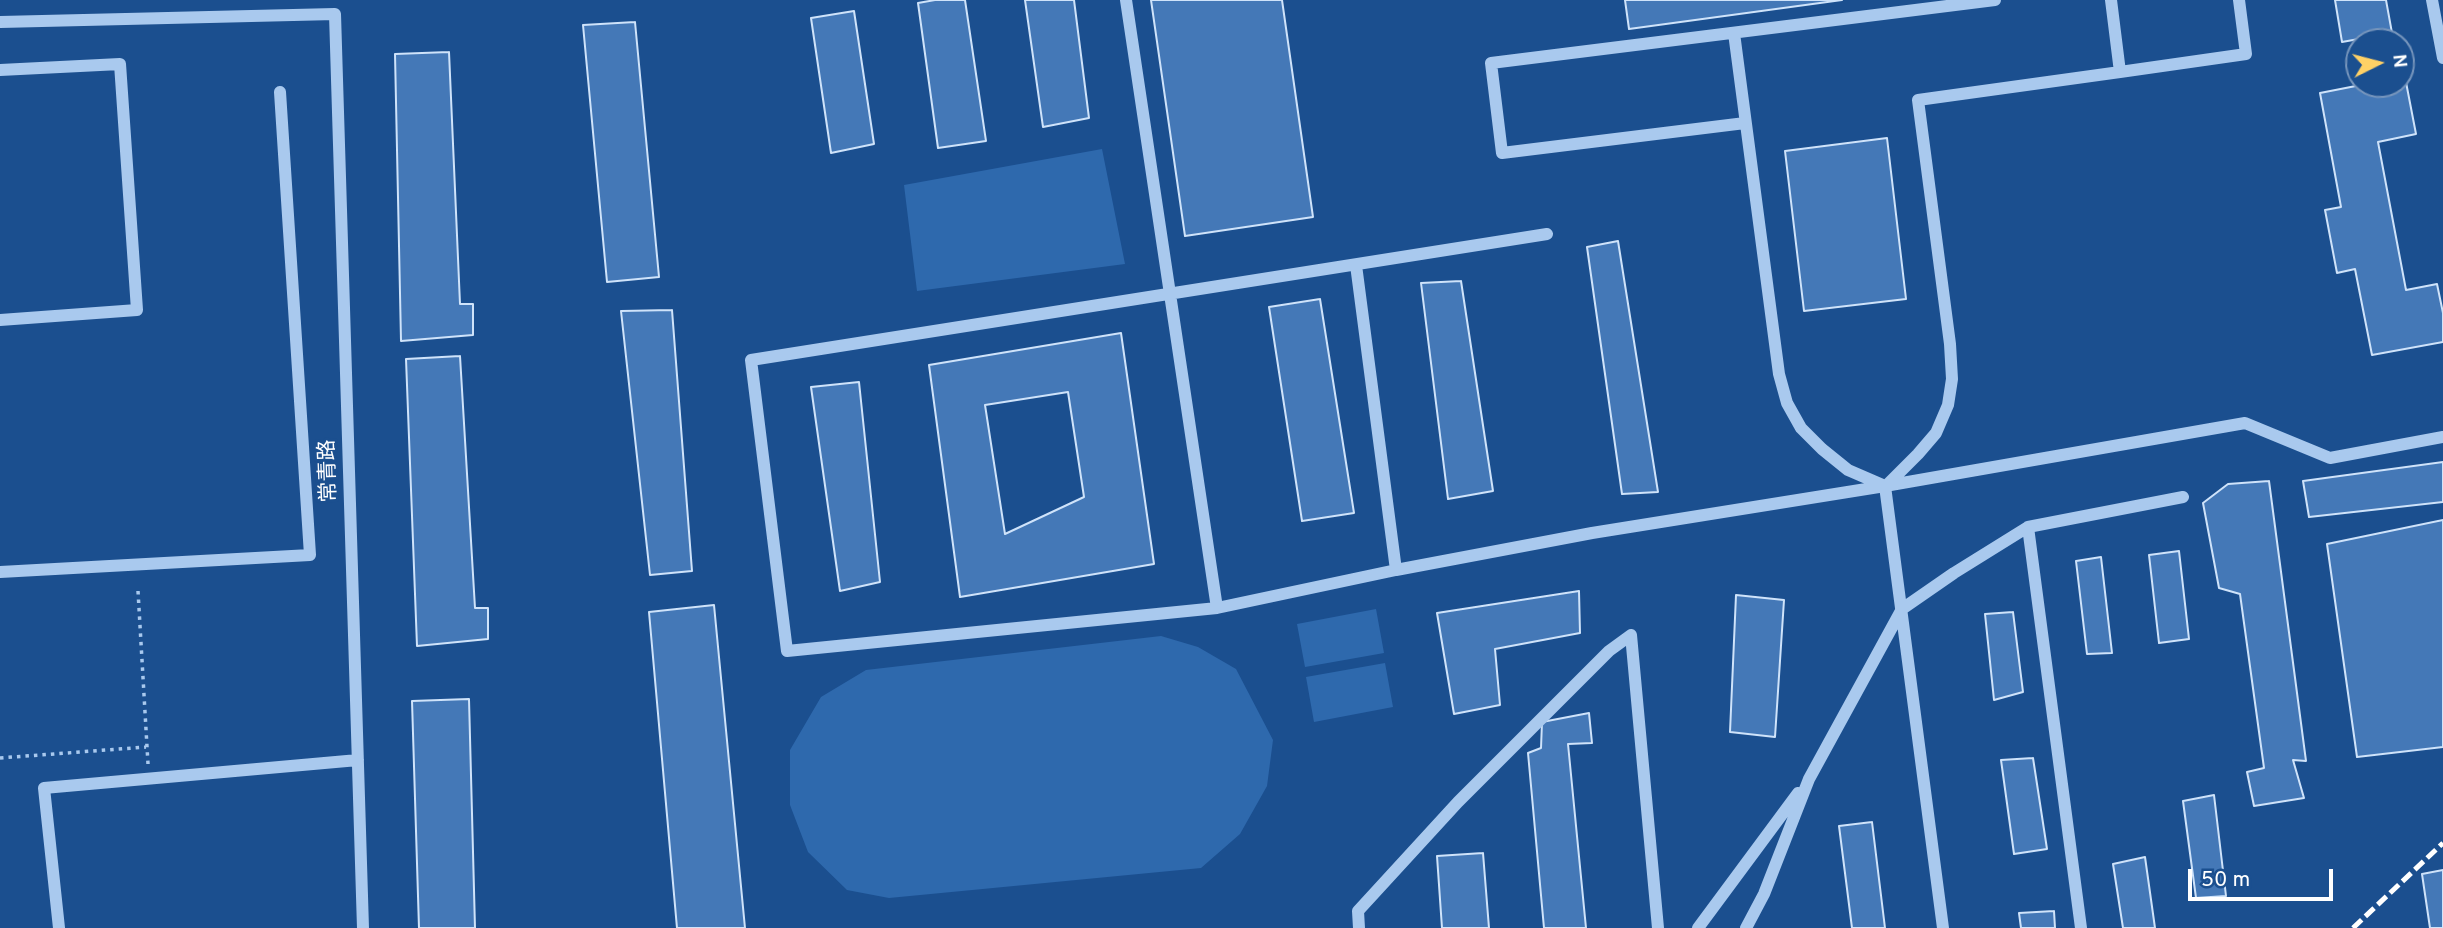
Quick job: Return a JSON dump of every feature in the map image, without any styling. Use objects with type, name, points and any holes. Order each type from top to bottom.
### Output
[{"type":"street","points":[[1126,0],[1217,608]]},
{"type":"street","points":[[1745,122],[1502,153],[1491,63],[1995,0]]},
{"type":"street","points":[[2111,0],[2120,72]]},
{"type":"street","points":[[1885,486],[1936,433],[1948,405],[1952,379],[1950,344],[1918,100],[2246,54],[2239,0]]},
{"type":"street","points":[[2432,0],[2443,58]]},
{"type":"street","name":"常青路","points":[[0,22],[335,14],[363,928]]},
{"type":"street","points":[[1734,33],[1779,374],[1787,403],[1801,428],[1822,449],[1849,470],[1885,486]]},
{"type":"street","points":[[0,70],[120,64],[137,310],[0,320]]},
{"type":"street","points":[[0,572],[310,555],[280,92]]},
{"type":"street","points":[[1547,234],[751,360],[787,651],[1217,608],[1396,570],[1605,531],[1885,486],[2245,423],[2330,458],[2443,437]]},
{"type":"street","points":[[1356,265],[1396,570]]},
{"type":"street","points":[[1885,486],[1943,928]]},
{"type":"street","points":[[1746,928],[1764,894],[1809,779],[1902,609],[2028,527],[2183,497]]},
{"type":"street","points":[[2028,527],[2081,928]]},
{"type":"street","points":[[1359,928],[1358,911],[1458,802],[1609,651],[1631,635],[1658,928]]},
{"type":"street","points":[[59,928],[44,788],[358,760]]},
{"type":"street","points":[[1698,928],[1809,779]]},
{"type":"path","points":[[0,758],[146,747],[138,591]]},
{"type":"shaded area","points":[[1102,149],[1125,264],[917,291],[904,185]]},
{"type":"shaded area","points":[[1376,609],[1384,653],[1305,667],[1297,624]]},
{"type":"shaded area","points":[[1161,636],[1198,647],[1236,669],[1273,740],[1267,786],[1240,834],[1201,868],[889,898],[847,890],[808,852],[790,805],[790,750],[821,697],[866,670]]},
{"type":"shaded area","points":[[1385,663],[1393,707],[1314,722],[1306,677]]},
{"type":"building","points":[[965,0],[986,141],[938,148],[918,3]]},
{"type":"building","points":[[1025,0],[1074,0],[1089,118],[1043,127]]},
{"type":"building","points":[[1151,0],[1282,0],[1313,217],[1185,236]]},
{"type":"building","points":[[1625,0],[1842,0],[1629,29]]},
{"type":"building","points":[[2335,0],[2386,0],[2391,28],[2345,28],[2345,41],[2342,42]]},
{"type":"building","points":[[854,11],[874,144],[831,153],[811,18]]},
{"type":"building","points":[[635,22],[659,277],[607,282],[583,25]]},
{"type":"building","points":[[449,52],[460,304],[473,304],[473,335],[401,341],[395,54]]},
{"type":"building","points":[[2345,88],[2345,98],[2409,98],[2416,134],[2378,142],[2406,290],[2437,284],[2443,313],[2443,342],[2372,355],[2355,269],[2337,273],[2325,210],[2341,207],[2320,93]]},
{"type":"building","points":[[1887,138],[1906,299],[1804,311],[1785,151]]},
{"type":"building","points":[[1618,241],[1658,492],[1622,494],[1587,247]]},
{"type":"building","points":[[1461,281],[1493,491],[1448,499],[1421,283]]},
{"type":"building","points":[[1320,299],[1354,513],[1302,521],[1269,307]]},
{"type":"building","points":[[672,310],[692,571],[650,575],[621,311]]},
{"type":"building","points":[[1121,333],[1154,564],[960,597],[929,365]],"holes":[[[1068,392],[1084,497],[1005,534],[985,405]]]},
{"type":"building","points":[[460,356],[475,608],[488,608],[488,639],[417,646],[406,359]]},
{"type":"building","points":[[859,382],[880,582],[840,591],[811,387]]},
{"type":"building","points":[[2443,462],[2443,502],[2309,517],[2303,481]]},
{"type":"building","points":[[2269,481],[2306,761],[2293,760],[2304,798],[2254,806],[2247,772],[2264,768],[2240,594],[2219,588],[2203,503],[2228,484]]},
{"type":"building","points":[[2443,520],[2443,747],[2357,757],[2327,544]]},
{"type":"building","points":[[2179,551],[2189,639],[2159,643],[2149,555]]},
{"type":"building","points":[[2101,557],[2112,653],[2087,654],[2076,561]]},
{"type":"building","points":[[1579,591],[1580,633],[1495,649],[1500,705],[1454,714],[1437,613]]},
{"type":"building","points":[[1736,595],[1784,600],[1775,737],[1730,732]]},
{"type":"building","points":[[714,605],[745,928],[677,928],[649,612]]},
{"type":"building","points":[[2013,612],[2023,692],[1994,700],[1985,614]]},
{"type":"building","points":[[469,699],[475,928],[419,928],[412,701]]},
{"type":"building","points":[[1589,713],[1592,743],[1568,744],[1586,928],[1544,928],[1528,753],[1541,748],[1542,722]]},
{"type":"building","points":[[2033,758],[2047,849],[2014,854],[2001,760]]},
{"type":"building","points":[[2214,795],[2226,896],[2196,898],[2183,801]]},
{"type":"building","points":[[1872,822],[1885,928],[1852,928],[1839,826]]},
{"type":"building","points":[[1483,853],[1489,928],[1442,928],[1437,856]]},
{"type":"building","points":[[2145,857],[2155,928],[2123,928],[2113,864]]},
{"type":"building","points":[[2443,870],[2443,928],[2430,928],[2422,874]]},
{"type":"building","points":[[2054,911],[2055,928],[2021,928],[2019,913]]},
{"type":"railway","points":[[2353,928],[2443,843]]}]
